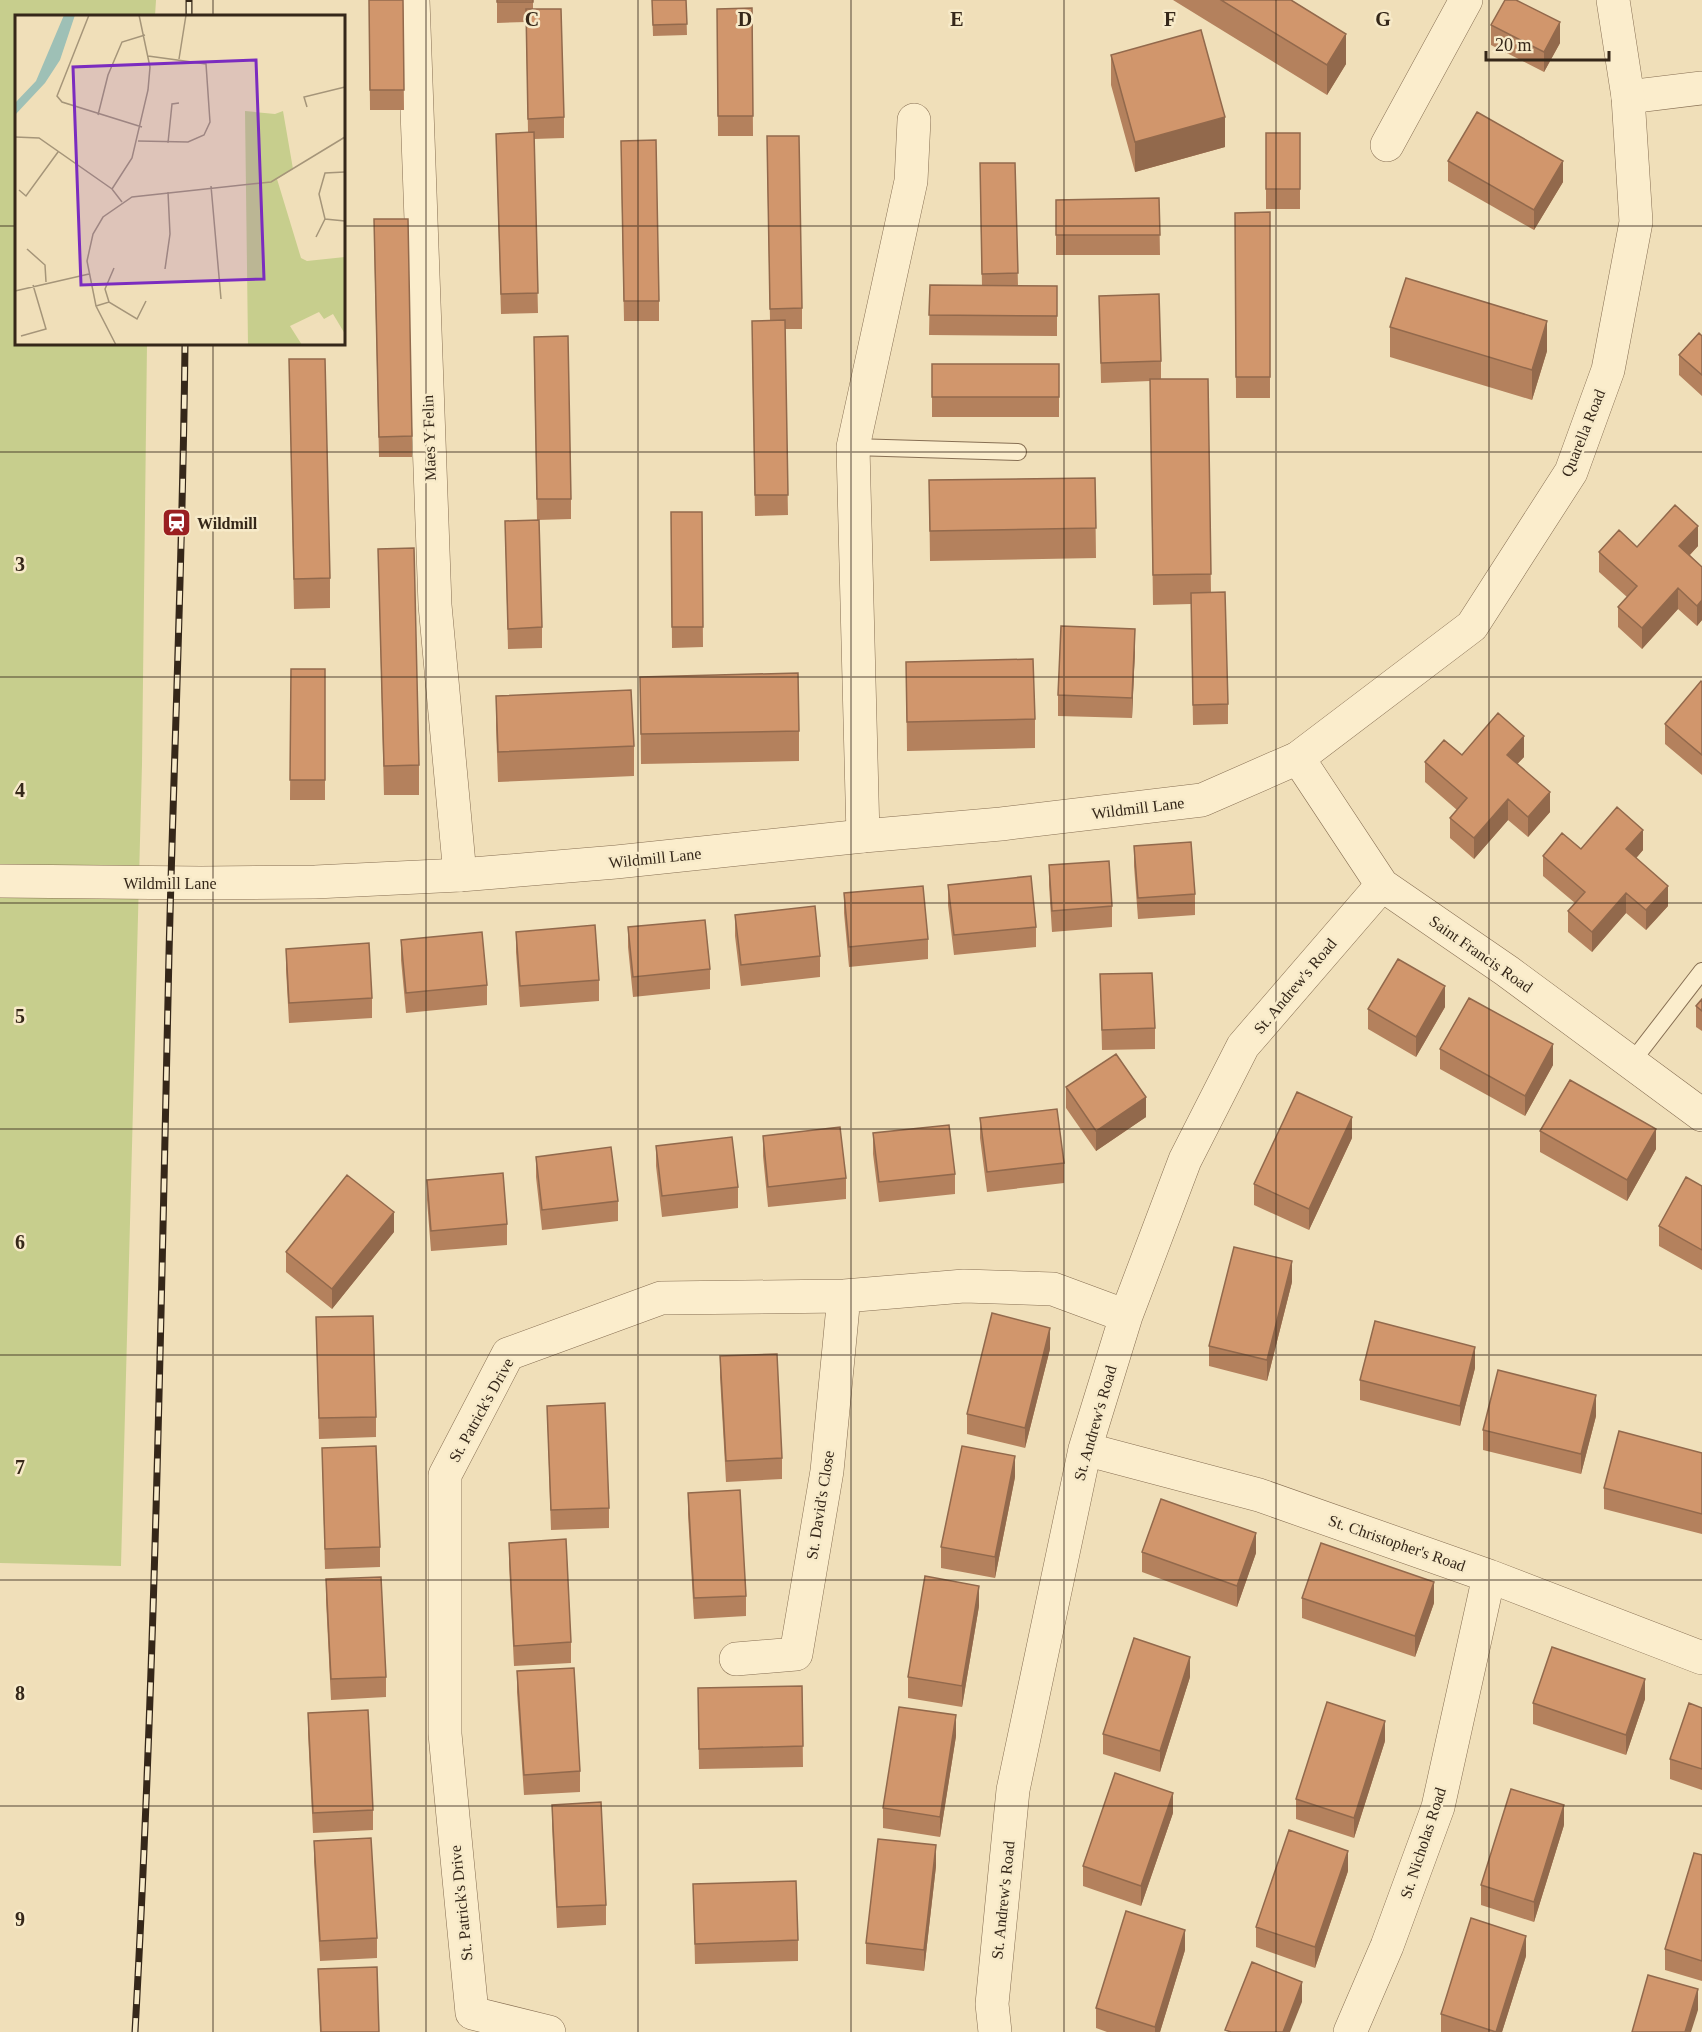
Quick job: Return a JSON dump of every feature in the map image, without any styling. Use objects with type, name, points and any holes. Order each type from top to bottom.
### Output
[{"type":"street","name":"Maes Y Felin","points":[[414,0],[435,605],[460,875]]},
{"type":"street","points":[[1387,145],[1466,0]]},
{"type":"street","name":"Quarella Road","points":[[1298,758],[1472,626],[1571,472],[1608,370],[1636,222],[1628,97],[1613,0]]},
{"type":"street","points":[[1628,97],[1702,88]]},
{"type":"street","points":[[863,836],[854,447],[910,181],[914,120]]},
{"type":"street","name":"Wildmill Lane","points":[[0,881],[315,882],[460,875],[1001,824],[1202,800],[1298,758]]},
{"type":"street","name":"Saint Francis Road","points":[[1298,758],[1382,885],[1507,971],[1702,1115]]},
{"type":"street","name":"St. Andrew's Road","points":[[995,2032],[992,2004],[1013,1790],[1085,1449],[1126,1316],[1185,1160],[1243,1046],[1382,885]]},
{"type":"street","name":"St. Patrick's Drive","points":[[549,2032],[472,2013],[445,1734],[445,1475],[508,1354],[661,1298],[844,1296],[964,1286],[1053,1289],[1126,1316]]},
{"type":"street","name":"St. David's Close","points":[[736,1659],[796,1654],[827,1471],[844,1296]]},
{"type":"street","name":"St. Christopher's Road","points":[[1085,1449],[1259,1495],[1489,1576],[1702,1658]]},
{"type":"street","name":"St. Nicholas Road","points":[[1350,2032],[1387,1946],[1438,1807],[1489,1576]]},
{"type":"lane","points":[[854,447],[1018,452]]},
{"type":"lane","points":[[1631,1063],[1702,971]]},
{"type":"green space","points":[[0,0],[156,0],[155,15],[15,15],[15,345],[147,345],[142,764],[121,1566],[0,1563]]},
{"type":"building","points":[[369,0],[403,0],[404,90],[370,90]]},
{"type":"building","points":[[497,0],[533,0],[533,2],[497,2]]},
{"type":"building","points":[[652,0],[686,0],[687,24],[653,25]]},
{"type":"building","points":[[1221,0],[1291,0],[1346,34],[1327,65]]},
{"type":"building","points":[[1505,0],[1516,0],[1560,22],[1544,52],[1491,25]]},
{"type":"building","points":[[752,8],[753,116],[718,116],[717,9]]},
{"type":"building","points":[[526,9],[561,9],[564,117],[528,119]]},
{"type":"building","points":[[1201,30],[1225,117],[1135,142],[1111,55]]},
{"type":"building","points":[[1477,112],[1563,161],[1534,210],[1448,161]]},
{"type":"building","points":[[534,132],[538,293],[501,294],[496,134]]},
{"type":"building","points":[[1266,133],[1300,133],[1300,189],[1266,189]]},
{"type":"building","points":[[767,136],[799,136],[802,308],[770,309]]},
{"type":"building","points":[[656,140],[659,301],[624,301],[621,141]]},
{"type":"building","points":[[980,163],[1015,163],[1018,273],[982,274]]},
{"type":"building","points":[[1159,198],[1160,235],[1056,235],[1056,200]]},
{"type":"building","points":[[1270,212],[1270,377],[1236,377],[1235,213]]},
{"type":"building","points":[[374,219],[408,219],[412,436],[379,437]]},
{"type":"building","points":[[1406,278],[1547,321],[1532,370],[1390,327]]},
{"type":"building","points":[[930,285],[1057,286],[1057,316],[929,315]]},
{"type":"building","points":[[1159,294],[1161,361],[1101,363],[1099,296]]},
{"type":"building","points":[[785,320],[788,495],[755,495],[752,321]]},
{"type":"building","points":[[1699,333],[1702,336],[1702,375],[1679,355]]},
{"type":"building","points":[[568,336],[571,499],[537,499],[534,337]]},
{"type":"building","points":[[289,359],[325,359],[330,578],[294,579]]},
{"type":"building","points":[[932,364],[1059,364],[1059,397],[932,397]]},
{"type":"building","points":[[1150,379],[1208,379],[1211,574],[1153,575]]},
{"type":"building","points":[[1095,478],[1096,528],[930,531],[929,480]]},
{"type":"building","points":[[1675,505],[1698,526],[1679,546],[1702,567],[1702,600],[1697,606],[1678,588],[1642,628],[1618,607],[1637,586],[1599,552],[1619,530],[1637,547]]},
{"type":"building","points":[[671,512],[702,512],[703,627],[672,627]]},
{"type":"building","points":[[539,520],[542,627],[508,629],[505,521]]},
{"type":"building","points":[[414,548],[419,765],[384,766],[378,549]]},
{"type":"building","points":[[1225,592],[1228,704],[1193,705],[1191,593]]},
{"type":"building","points":[[1061,626],[1135,629],[1132,698],[1058,695]]},
{"type":"building","points":[[1033,659],[1035,719],[907,722],[906,662]]},
{"type":"building","points":[[291,669],[325,669],[325,780],[290,780]]},
{"type":"building","points":[[798,673],[799,731],[641,734],[640,677]]},
{"type":"building","points":[[1702,682],[1702,755],[1665,724]]},
{"type":"building","points":[[631,690],[634,746],[498,752],[496,696]]},
{"type":"building","points":[[1498,713],[1524,736],[1507,755],[1550,792],[1528,817],[1508,799],[1474,838],[1450,818],[1467,798],[1425,762],[1444,740],[1462,755]]},
{"type":"building","points":[[1617,807],[1643,830],[1626,849],[1668,886],[1646,910],[1626,893],[1592,932],[1568,911],[1585,892],[1543,856],[1562,833],[1581,849]]},
{"type":"building","points":[[1191,842],[1195,894],[1138,898],[1134,846]]},
{"type":"building","points":[[1109,861],[1112,906],[1052,911],[1049,865]]},
{"type":"building","points":[[1031,876],[1036,927],[954,935],[948,885]]},
{"type":"building","points":[[923,886],[928,939],[849,947],[844,893]]},
{"type":"building","points":[[815,906],[820,956],[741,965],[735,915]]},
{"type":"building","points":[[705,920],[710,969],[633,977],[628,927]]},
{"type":"building","points":[[595,925],[599,980],[520,986],[516,932]]},
{"type":"building","points":[[482,932],[487,985],[406,993],[401,940]]},
{"type":"building","points":[[369,943],[372,998],[289,1003],[286,949]]},
{"type":"building","points":[[1398,959],[1445,986],[1416,1037],[1368,1009]]},
{"type":"building","points":[[1152,973],[1155,1028],[1102,1030],[1100,974]]},
{"type":"building","points":[[1469,998],[1553,1044],[1525,1096],[1440,1049]]},
{"type":"building","points":[[1702,999],[1702,1011],[1696,1006]]},
{"type":"building","points":[[1116,1054],[1146,1097],[1096,1131],[1066,1087]]},
{"type":"building","points":[[1570,1080],[1656,1129],[1627,1180],[1540,1131]]},
{"type":"building","points":[[1297,1092],[1352,1117],[1309,1209],[1254,1184]]},
{"type":"building","points":[[1057,1109],[1064,1163],[987,1172],[980,1118]]},
{"type":"building","points":[[949,1125],[955,1174],[879,1182],[873,1133]]},
{"type":"building","points":[[840,1127],[846,1178],[768,1187],[763,1136]]},
{"type":"building","points":[[732,1137],[738,1187],[662,1196],[656,1146]]},
{"type":"building","points":[[611,1147],[618,1201],[542,1210],[536,1157]]},
{"type":"building","points":[[503,1173],[507,1224],[431,1231],[427,1180]]},
{"type":"building","points":[[347,1175],[394,1212],[332,1289],[286,1252]]},
{"type":"building","points":[[1686,1177],[1702,1186],[1702,1250],[1659,1226]]},
{"type":"building","points":[[1234,1247],[1292,1261],[1267,1360],[1209,1346]]},
{"type":"building","points":[[992,1313],[1050,1328],[1025,1428],[967,1414]]},
{"type":"building","points":[[373,1316],[376,1417],[319,1418],[316,1317]]},
{"type":"building","points":[[1375,1321],[1475,1347],[1460,1406],[1360,1380]]},
{"type":"building","points":[[777,1354],[782,1458],[726,1461],[720,1356]]},
{"type":"building","points":[[1498,1370],[1596,1395],[1581,1454],[1483,1430]]},
{"type":"building","points":[[605,1403],[609,1508],[551,1510],[547,1406]]},
{"type":"building","points":[[1619,1431],[1702,1453],[1702,1514],[1604,1488]]},
{"type":"building","points":[[376,1446],[380,1547],[325,1549],[322,1448]]},
{"type":"building","points":[[962,1446],[1015,1456],[995,1557],[941,1547]]},
{"type":"building","points":[[740,1490],[746,1596],[694,1598],[688,1493]]},
{"type":"building","points":[[1161,1499],[1256,1533],[1237,1586],[1142,1552]]},
{"type":"building","points":[[566,1539],[571,1642],[514,1646],[509,1543]]},
{"type":"building","points":[[1321,1543],[1434,1582],[1415,1636],[1302,1598]]},
{"type":"building","points":[[925,1576],[979,1586],[962,1686],[908,1677]]},
{"type":"building","points":[[381,1577],[386,1677],[331,1679],[326,1579]]},
{"type":"building","points":[[1134,1638],[1190,1657],[1160,1751],[1103,1734]]},
{"type":"building","points":[[1552,1647],[1645,1679],[1626,1735],[1533,1703]]},
{"type":"building","points":[[574,1668],[580,1771],[524,1775],[517,1671]]},
{"type":"building","points":[[802,1686],[803,1746],[699,1749],[698,1688]]},
{"type":"building","points":[[1327,1702],[1385,1721],[1354,1818],[1296,1799]]},
{"type":"building","points":[[1689,1703],[1702,1708],[1702,1769],[1670,1759]]},
{"type":"building","points":[[899,1707],[956,1715],[940,1817],[883,1808]]},
{"type":"building","points":[[368,1710],[373,1810],[313,1813],[308,1713]]},
{"type":"building","points":[[1115,1773],[1173,1793],[1141,1886],[1083,1866]]},
{"type":"building","points":[[1511,1789],[1564,1805],[1534,1902],[1481,1885]]},
{"type":"building","points":[[601,1802],[606,1905],[557,1907],[552,1805]]},
{"type":"building","points":[[1289,1830],[1348,1851],[1315,1947],[1256,1927]]},
{"type":"building","points":[[371,1838],[377,1938],[320,1941],[314,1841]]},
{"type":"building","points":[[878,1839],[936,1845],[924,1950],[866,1943]]},
{"type":"building","points":[[1694,1853],[1702,1855],[1702,1961],[1665,1949]]},
{"type":"building","points":[[796,1881],[798,1940],[695,1944],[693,1884]]},
{"type":"building","points":[[1126,1911],[1185,1930],[1155,2027],[1096,2008]]},
{"type":"building","points":[[1471,1918],[1526,1936],[1496,2032],[1441,2014]]},
{"type":"building","points":[[1252,1962],[1302,1982],[1283,2032],[1225,2030]]},
{"type":"building","points":[[377,1967],[379,2032],[321,2032],[318,1969]]},
{"type":"building","points":[[1648,1975],[1698,1989],[1685,2032],[1632,2032]]},
{"type":"railway","points":[[189,0],[189,15]]},
{"type":"railway","points":[[135,2032],[148,1763],[156,1493],[185,345]]},
{"type":"place","name":"Wildmill","points":[[176,523]]}]
